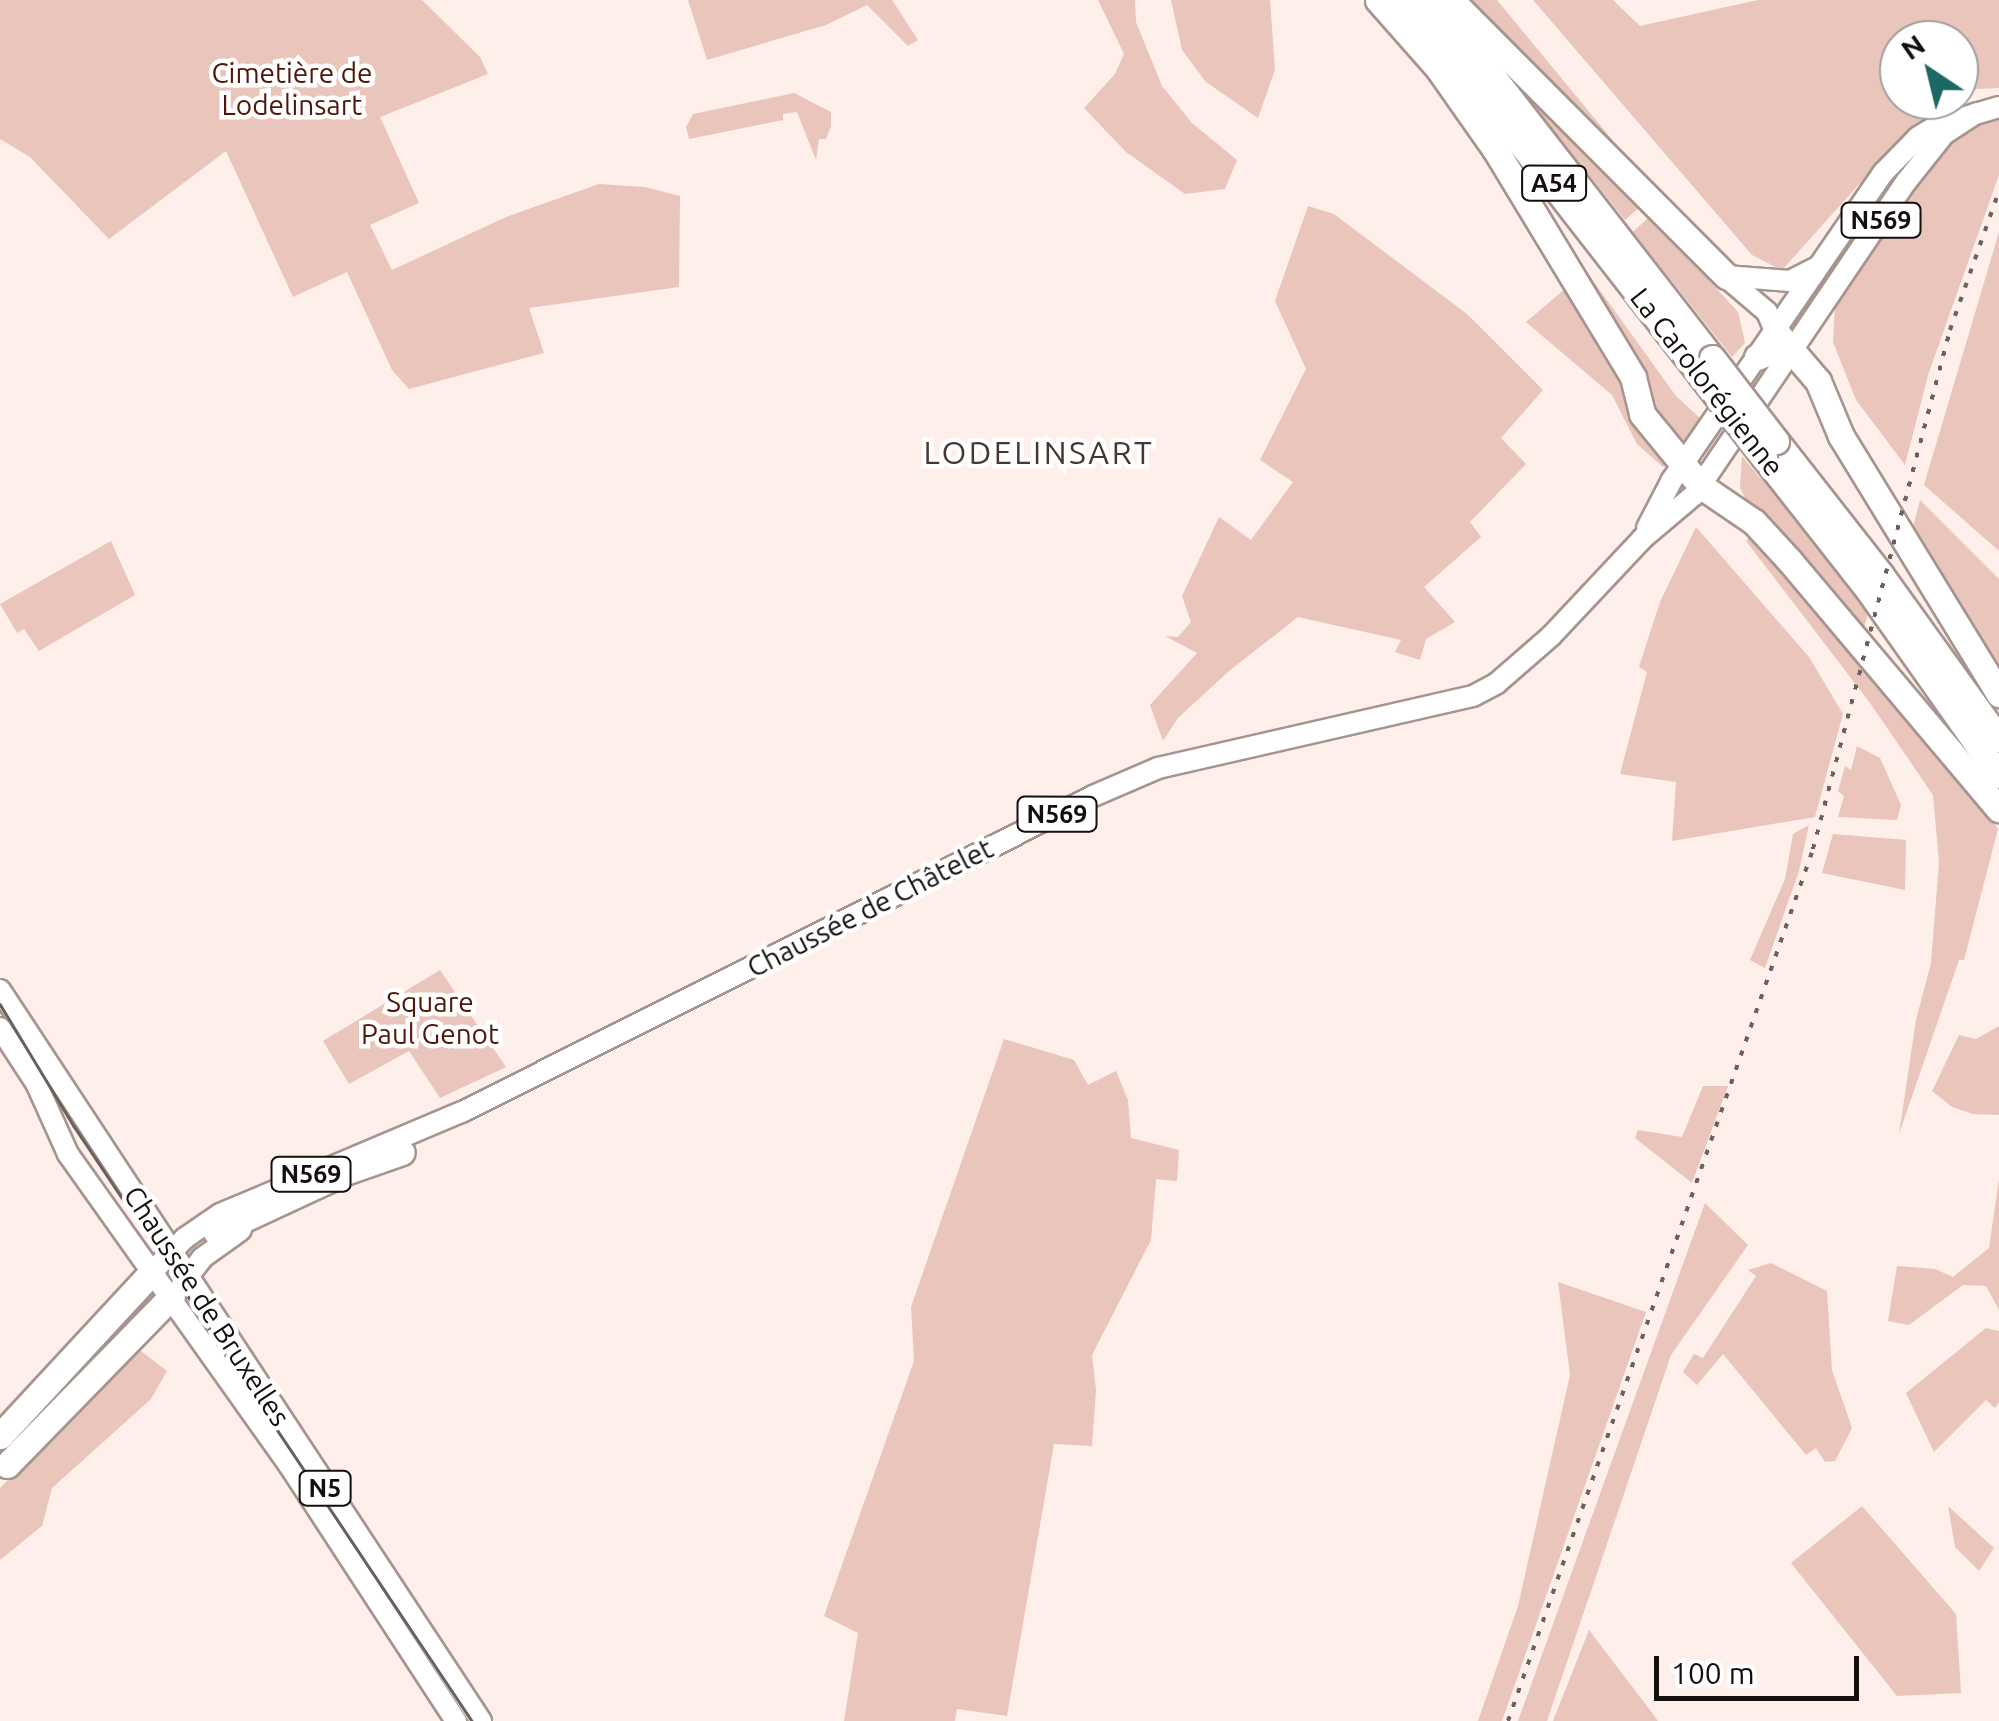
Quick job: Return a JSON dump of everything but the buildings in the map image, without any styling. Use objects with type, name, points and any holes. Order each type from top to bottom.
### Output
[{"type":"highway","points":[[1378,0],[1438,68],[1495,150],[1633,377],[1642,414],[1700,486],[1754,522],[1789,560],[1999,809]]},
{"type":"highway","name":"La Carolorégienne","points":[[1400,0],[1476,86],[1706,366]]},
{"type":"highway","name":"La Carolorégienne","points":[[1426,0],[1490,73],[1770,449],[1999,775]]},
{"type":"highway","points":[[1450,0],[1726,276]]},
{"type":"highway","points":[[1775,331],[1818,381],[1841,436],[1999,694]]},
{"type":"highway","points":[[1757,358],[1777,348],[1791,353]]},
{"type":"highway","name":"La Carolorégienne","points":[[1770,449],[1881,575],[1999,739]]},
{"type":"highway","name":"Chaussée de Châtelet","points":[[216,1232],[400,1145]]},
{"type":"highway","name":"N569","points":[[2,1454],[161,1263]]},
{"type":"highway","name":"N569","points":[[2,1454],[179,1287]]},
{"type":"highway","points":[[2,1454],[127,1321]]},
{"type":"main road","name":"Chaussée de Châtelet","points":[[1642,539],[1684,464],[1883,173],[1918,137],[1959,120]]},
{"type":"main road","name":"Chaussée de Châtelet","points":[[179,1287],[202,1258],[240,1230],[462,1112],[1093,796],[1158,768],[1473,696],[1518,668],[1642,539],[1700,486],[1906,182],[1944,134],[1965,120]]},
{"type":"main road","name":"N569","points":[[1726,276],[1790,281],[1819,267]]},
{"type":"main road","points":[[1726,276],[1766,312],[1775,331]]},
{"type":"main road","name":"Chaussée de Bruxelles","points":[[0,990],[161,1263]]},
{"type":"main road","name":"Chaussée de Bruxelles","points":[[0,1028],[36,1083],[68,1154],[179,1287],[482,1721]]},
{"type":"main road","name":"Chaussée de Châtelet","points":[[161,1263],[220,1214],[400,1145]]},
{"type":"main road","name":"Chaussée de Bruxelles","points":[[179,1287],[456,1721]]},
{"type":"green space","name":"Cimetière de Lodelinsart","points":[[0,0],[422,0],[480,57],[488,74],[380,117],[419,203],[370,225],[392,270],[506,217],[599,184],[645,187],[680,196],[679,287],[529,308],[544,353],[409,389],[392,370],[347,272],[293,297],[226,151],[109,239],[30,157],[0,139]]},
{"type":"green space","points":[[688,0],[892,0],[918,40],[908,46],[867,5],[826,25],[707,60]]},
{"type":"green space","points":[[1098,0],[1135,0],[1136,22],[1162,86],[1192,123],[1237,160],[1225,189],[1185,194],[1126,152],[1084,108],[1115,74],[1124,54]]},
{"type":"green space","points":[[1171,0],[1270,0],[1275,70],[1258,118],[1206,82],[1182,50]]},
{"type":"green space","points":[[1455,0],[1497,0],[1652,188]]},
{"type":"green space","points":[[1533,0],[1613,0],[1640,26],[1758,0],[1999,0],[1999,88],[1979,89],[1979,20],[1879,20],[1879,120],[1930,120],[1897,142],[1782,270],[1752,255]]},
{"type":"green space","points":[[1520,81],[1641,206],[1625,220],[1517,85]]},
{"type":"green space","points":[[794,93],[831,112],[831,126],[826,139],[819,139],[816,160],[797,112],[783,114],[783,120],[689,139],[686,127],[693,114]]},
{"type":"green space","points":[[1999,116],[1999,175],[1928,375],[1905,465],[1856,400],[1833,342],[1835,305],[1940,153],[1979,120]]},
{"type":"green space","points":[[1895,172],[1899,178],[1810,311],[1802,306]]},
{"type":"green space","points":[[1308,206],[1334,214],[1467,314],[1543,390],[1501,438],[1526,464],[1470,522],[1481,537],[1424,587],[1455,622],[1426,639],[1420,660],[1395,652],[1401,640],[1298,617],[1229,671],[1178,718],[1163,741],[1150,705],[1197,653],[1165,636],[1178,637],[1191,622],[1182,596],[1219,517],[1251,540],[1293,482],[1260,460],[1306,369],[1275,301]]},
{"type":"green space","points":[[1650,216],[1738,312],[1745,343],[1732,357],[1633,232]]},
{"type":"green space","points":[[1999,232],[1999,551],[1924,485]]},
{"type":"green space","points":[[1586,271],[1676,396],[1701,419],[1663,467],[1637,444],[1612,395],[1526,322]]},
{"type":"green space","points":[[1742,456],[1760,478],[1773,478],[1870,605],[1862,637],[1748,504],[1740,488]]},
{"type":"green space","points":[[1920,500],[1999,579],[1999,682],[1911,534]]},
{"type":"green space","points":[[1696,527],[1809,657],[1843,714],[1815,817],[1672,841],[1676,782],[1620,774],[1647,672],[1639,667],[1660,602]]},
{"type":"green space","points":[[1755,534],[1965,775],[1998,829],[1964,960],[1959,960],[1899,1134],[1916,1020],[1931,963],[1939,862],[1933,795],[1870,703],[1746,541]]},
{"type":"green space","points":[[111,541],[135,595],[39,651],[24,629],[17,633],[0,604]]},
{"type":"green space","points":[[1857,746],[1880,758],[1901,805],[1897,820],[1838,817],[1844,796],[1838,791],[1845,766],[1851,770]]},
{"type":"green space","points":[[1809,825],[1799,871],[1765,968],[1750,960],[1785,879],[1793,834]]},
{"type":"green space","points":[[1833,834],[1906,840],[1905,890],[1822,873]]},
{"type":"green space","name":"Square Paul Genot","points":[[440,970],[506,1067],[440,1098],[409,1051],[349,1084],[323,1041]]},
{"type":"green space","points":[[1999,1026],[1999,1115],[1973,1114],[1952,1107],[1932,1091],[1959,1035],[1976,1039]]},
{"type":"green space","points":[[1004,1039],[1074,1060],[1088,1085],[1116,1071],[1128,1100],[1131,1138],[1179,1150],[1177,1181],[1156,1179],[1151,1240],[1092,1355],[1096,1390],[1092,1446],[1054,1444],[1007,1716],[957,1709],[955,1721],[844,1721],[858,1633],[824,1616],[914,1361],[911,1307]]},
{"type":"green space","points":[[1703,1086],[1728,1086],[1692,1183],[1635,1138],[1638,1130],[1682,1137]]},
{"type":"green space","points":[[1999,1179],[1999,1310],[1986,1286],[1963,1285],[1909,1325],[1888,1321],[1897,1266],[1935,1269],[1953,1277],[1989,1248]]},
{"type":"green space","points":[[1705,1203],[1748,1245],[1671,1355],[1547,1721],[1518,1721]]},
{"type":"green space","points":[[1771,1263],[1827,1291],[1832,1370],[1852,1428],[1835,1461],[1825,1462],[1816,1448],[1806,1455],[1723,1354],[1697,1385],[1683,1372],[1694,1354],[1703,1358],[1756,1276],[1748,1270]]},
{"type":"green space","points":[[1558,1282],[1646,1312],[1502,1721],[1478,1721],[1518,1606],[1570,1375]]},
{"type":"green space","points":[[1986,1328],[1999,1331],[1999,1402],[1995,1408],[1986,1400],[1934,1452],[1906,1393]]},
{"type":"green space","points":[[137,1348],[167,1371],[151,1399],[52,1488],[42,1526],[0,1560],[0,1488]]},
{"type":"green space","points":[[1862,1506],[1956,1614],[1961,1693],[1897,1696],[1791,1563]]},
{"type":"green space","points":[[1948,1506],[1994,1548],[1979,1571],[1955,1547]]},
{"type":"green space","points":[[1589,1630],[1653,1714],[1658,1721],[1553,1721]]},
{"type":"tunnel","points":[[127,1321],[179,1262],[216,1232]]},
{"type":"tram line","points":[[0,1004],[74,1126],[472,1721]]},
{"type":"railway","points":[[1508,1721],[1813,849],[1950,330],[1999,191]]},
{"type":"district","name":"LODELINSART","points":[[1039,452]]}]
